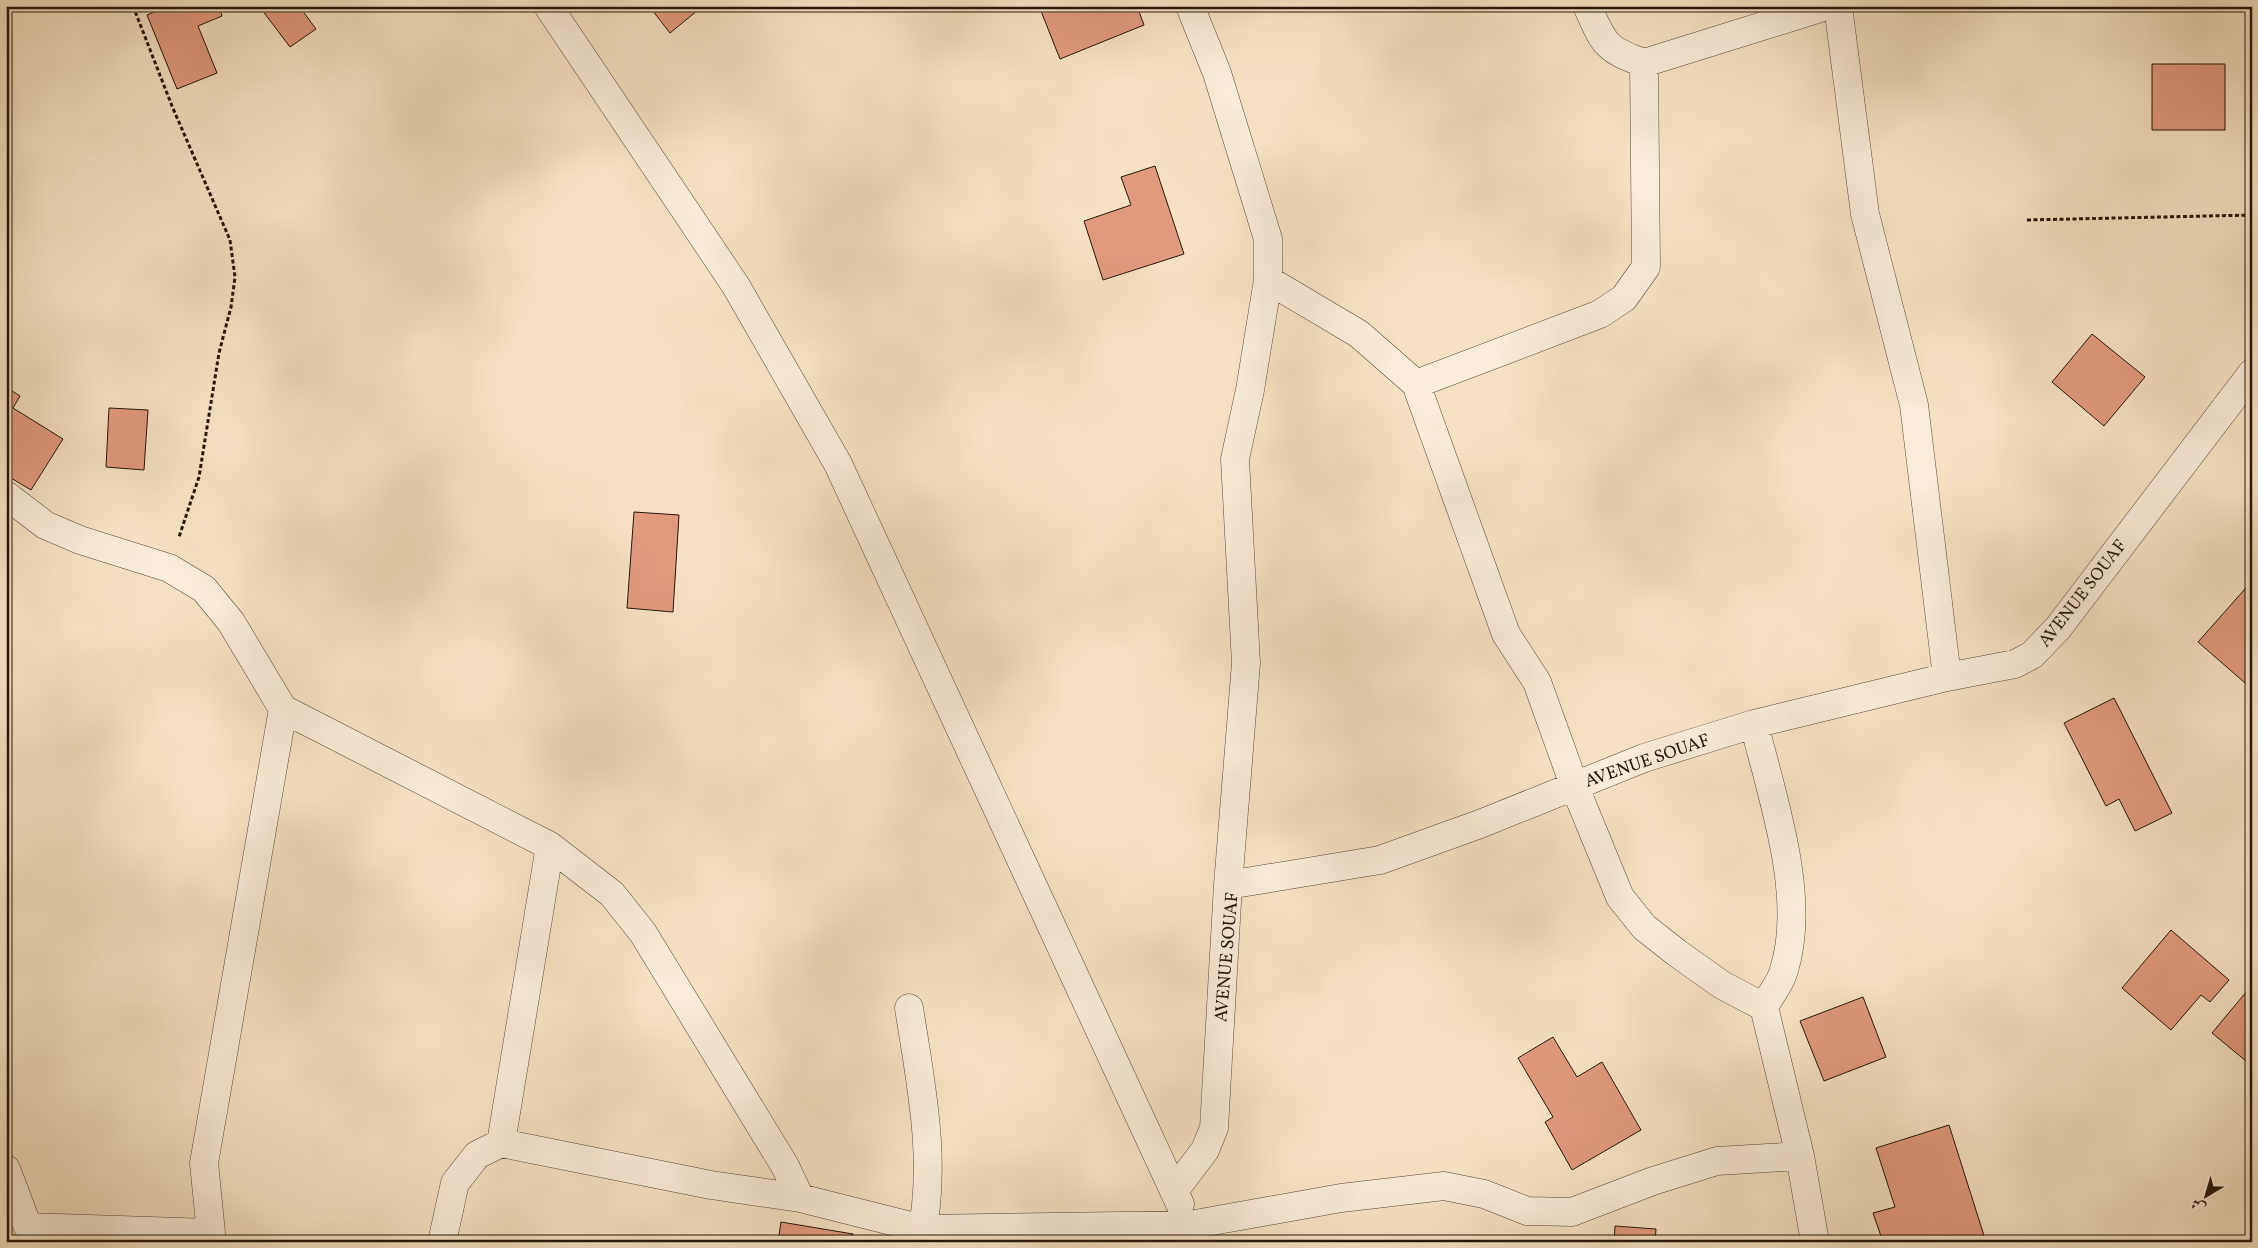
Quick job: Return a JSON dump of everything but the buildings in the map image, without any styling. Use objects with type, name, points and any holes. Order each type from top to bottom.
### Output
[{"type":"street","points":[[548,6],[736,286],[838,464],[1194,1233]]},
{"type":"street","points":[[1190,6],[1217,73],[1268,239],[1268,280],[1250,390],[1235,459],[1246,663],[1228,885]]},
{"type":"street","points":[[1587,6],[1603,41],[1622,55],[1644,63],[1827,6]]},
{"type":"street","points":[[1838,6],[1865,214],[1914,405],[1947,677]]},
{"type":"street","points":[[1416,384],[1600,314],[1624,298],[1646,267],[1644,63]]},
{"type":"street","points":[[1268,280],[1359,334],[1416,384],[1506,634],[1537,682],[1574,785],[1620,897],[1644,927],[1722,985],[1764,1007]]},
{"type":"street","name":"AVENUE SOUAF","points":[[1174,1191],[1205,1150],[1214,1128],[1228,885],[1380,860],[1480,824],[1644,758],[1754,724],[1947,677],[2015,664],[2032,655],[2058,628],[2252,373]]},
{"type":"street","points":[[6,495],[46,525],[80,540],[169,568],[204,589],[231,622],[283,709],[550,846],[612,894],[643,933],[785,1166],[800,1198]]},
{"type":"street","points":[[6,1169],[25,1235],[210,1238],[204,1163],[283,709]]},
{"type":"street","points":[[1754,724],[1784,842],[1793,924],[1784,971],[1764,1007],[1800,1156],[1815,1242]]},
{"type":"street","points":[[501,1143],[550,846]]},
{"type":"street","points":[[909,1008],[926,1126],[927,1180],[922,1235]]},
{"type":"street","points":[[442,1242],[455,1184],[477,1155],[501,1143],[711,1185],[800,1198],[922,1235],[1194,1233],[1341,1198],[1444,1186],[1484,1194],[1527,1211],[1572,1212],[1653,1181],[1717,1161],[1800,1156]]},
{"type":"path","points":[[133,6],[230,240],[235,277],[231,307],[219,353],[199,478],[169,568]]},
{"type":"path","points":[[2027,220],[2252,215]]}]
